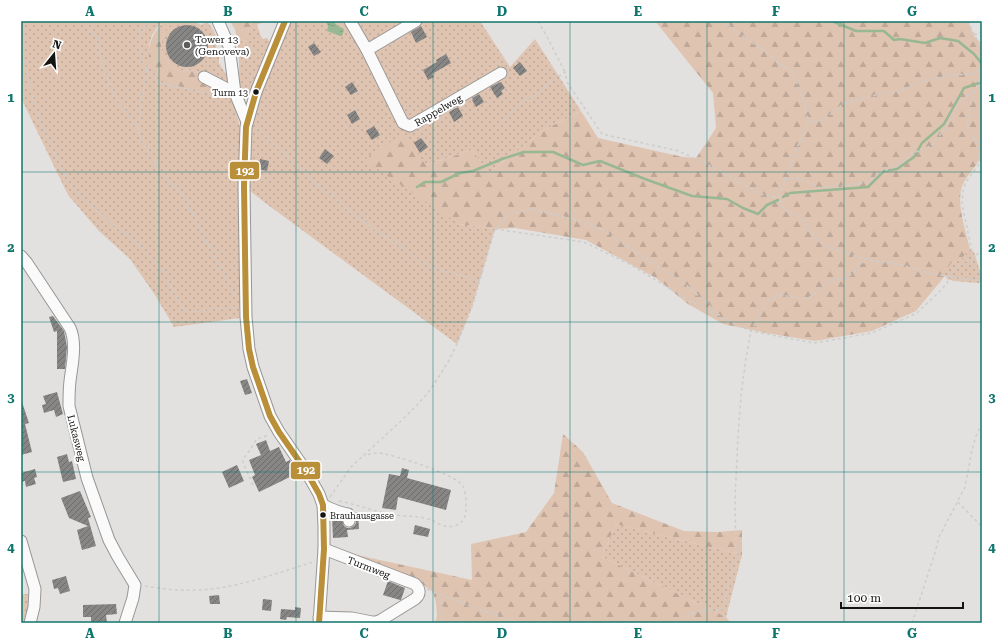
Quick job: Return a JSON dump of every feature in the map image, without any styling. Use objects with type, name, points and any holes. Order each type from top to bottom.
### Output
[{"type":"street","points":[[218,21],[229,46],[234,94],[247,122]]},
{"type":"street","points":[[285,21],[256,92],[245,132],[244,186],[247,331],[253,367],[270,416],[279,432],[306,471],[322,500],[328,502],[335,511],[348,514],[349,521]]},
{"type":"street","name":"Rappelweg","points":[[350,21],[367,50],[403,123],[410,126],[501,73]]},
{"type":"street","points":[[367,50],[416,21]]},
{"type":"street","points":[[204,77],[234,94]]},
{"type":"street","name":"Lukasweg","points":[[21,256],[27,262],[73,335],[69,406],[87,478],[108,540],[135,585]]},
{"type":"street","points":[[328,502],[324,520],[324,554],[319,620],[344,618],[372,622],[378,621],[418,597],[419,589],[414,584]]},
{"type":"street","points":[[21,540],[35,590],[34,607],[30,623]]},
{"type":"street","name":"Turmweg","points":[[324,554],[414,584]]},
{"type":"street","points":[[125,623],[133,598],[135,585]]},
{"type":"path","points":[[88,21],[99,44],[103,68],[114,95],[139,132]]},
{"type":"path","points":[[137,21],[141,33]]},
{"type":"path","points":[[150,21],[141,33],[140,46],[147,69],[153,77],[161,83],[222,97]]},
{"type":"path","points":[[538,21],[565,72],[567,82],[602,134],[679,151],[730,176],[760,194],[772,197],[779,196]]},
{"type":"path","points":[[723,21],[794,73],[805,104],[808,123],[784,180],[779,196],[781,205],[787,211],[796,215],[803,221],[809,231],[819,242],[846,254],[874,261],[903,265],[926,272],[982,281]]},
{"type":"path","points":[[968,21],[982,49]]},
{"type":"path","points":[[974,35],[982,32]]},
{"type":"path","points":[[21,49],[36,110],[66,178],[76,190],[109,221],[142,247],[163,271],[185,311],[190,312],[238,306]]},
{"type":"path","points":[[808,123],[825,119],[843,104],[876,95],[900,91],[927,80],[951,75],[974,74],[982,68]]},
{"type":"path","points":[[982,68],[981,77],[970,108],[967,126],[978,144],[980,163],[966,182],[962,197],[968,238],[973,256],[973,267],[982,281]]},
{"type":"path","points":[[147,69],[139,132],[140,138],[162,175],[179,192],[190,209],[237,300]]},
{"type":"path","points":[[502,121],[512,111],[565,72]]},
{"type":"path","points":[[784,180],[799,178],[820,188],[867,183],[881,172],[897,166],[911,154],[931,146],[946,127],[960,102],[976,88]]},
{"type":"path","points":[[247,122],[264,134],[311,179],[359,218],[429,266],[480,281]]},
{"type":"path","points":[[328,502],[328,499],[348,471],[412,410],[435,383],[457,344],[472,307],[495,229],[510,214],[529,209],[580,221],[601,229],[684,282],[724,320]]},
{"type":"path","points":[[495,229],[584,242],[633,266],[724,320],[751,332],[814,343],[872,333],[917,313],[942,289],[955,269],[982,250]]},
{"type":"path","points":[[677,623],[686,615],[702,610],[722,610],[736,560],[735,499],[738,428],[742,389],[751,332],[767,301],[780,295],[807,299],[816,293],[828,281],[847,278],[866,259]]},
{"type":"path","points":[[912,623],[939,537],[966,487],[972,450],[982,423]]},
{"type":"path","points":[[253,485],[242,459],[257,439],[279,432]]},
{"type":"path","points":[[338,501],[390,514],[427,518],[444,526],[456,525],[464,518],[466,511],[463,486],[453,478],[422,465],[380,453],[363,456]]},
{"type":"path","points":[[958,502],[982,527]]},
{"type":"path","points":[[135,585],[181,590],[216,588],[249,581],[324,554]]},
{"type":"path","points":[[414,584],[517,623]]},
{"type":"path","points":[[434,592],[441,601],[443,611],[440,623]]},
{"type":"green space","points":[[21,21],[165,21],[152,35],[149,45],[158,77],[172,84],[230,95],[201,77],[196,70],[179,70],[169,64],[163,54],[162,48],[165,31],[169,26],[178,22],[193,21],[201,25],[207,22],[215,33],[216,37],[215,55],[219,57],[219,63],[229,79],[225,87],[235,93],[239,74],[239,51],[235,28],[244,45],[252,21],[265,21],[257,25],[262,39],[267,38],[271,43],[251,98],[235,94],[231,95],[241,130],[244,309],[239,309],[240,318],[174,327],[155,295],[130,259],[99,231],[68,195],[21,98]]},
{"type":"green space","points":[[165,21],[180,21],[169,26],[163,36],[163,54],[169,64],[179,70],[196,70],[201,77],[231,95],[174,85],[156,76],[150,64],[150,43],[153,36]]},
{"type":"green space","points":[[230,21],[252,21],[244,45]]},
{"type":"green space","points":[[289,21],[480,21],[510,67],[535,39],[581,111],[544,130],[489,173],[472,150],[426,165],[459,224],[495,229],[472,307],[457,344],[250,191],[249,132],[251,119]]},
{"type":"green space","points":[[655,21],[968,21],[974,36],[982,44],[982,155],[963,184],[960,199],[962,216],[970,249],[961,259],[951,263],[945,272],[945,276],[916,311],[872,331],[815,341],[723,324],[688,304],[656,278],[586,240],[515,228],[495,229],[459,224],[364,160],[403,133],[426,165],[472,150],[489,173],[544,130],[581,111],[598,138],[683,157],[696,158],[716,128],[713,93]]},
{"type":"green space","points":[[970,249],[974,252],[982,274],[982,282],[954,281],[947,279],[944,272],[951,263],[961,259]]},
{"type":"green space","points":[[563,434],[583,452],[612,503],[684,531],[717,532],[742,530],[742,555],[616,524],[602,557],[726,617],[731,623],[435,623],[437,616],[433,592],[417,580],[356,560],[357,555],[472,580],[471,544],[526,532],[554,493]]},
{"type":"green space","points":[[616,524],[742,555],[726,617],[602,557]]},
{"type":"green space","points":[[21,594],[29,594],[30,609],[27,623],[21,623]]},
{"type":"water","points":[[326,21],[333,21],[344,29],[342,36],[327,31],[328,26]]},
{"type":"building","name":"Tower 13 (Genoveva)","points":[[183,25],[191,25],[199,28],[205,34],[208,46],[205,58],[199,64],[191,67],[183,67],[175,64],[169,58],[166,50],[166,42],[169,34],[175,28]]},
{"type":"building","points":[[421,26],[427,37],[416,43],[411,32]]},
{"type":"building","points":[[314,43],[321,52],[314,56],[308,47]]},
{"type":"building","points":[[446,54],[451,63],[432,74],[434,77],[428,80],[423,70],[437,62],[436,60]]},
{"type":"building","points":[[520,62],[527,71],[520,76],[513,68]]},
{"type":"building","points":[[352,82],[358,91],[351,95],[345,87]]},
{"type":"building","points":[[501,82],[505,88],[501,91],[503,94],[497,98],[490,87]]},
{"type":"building","points":[[479,94],[484,102],[476,107],[472,98]]},
{"type":"building","points":[[458,107],[463,116],[454,122],[449,112]]},
{"type":"building","points":[[355,110],[360,119],[352,124],[347,115]]},
{"type":"building","points":[[374,126],[380,135],[372,140],[366,131]]},
{"type":"building","points":[[421,138],[428,147],[420,153],[414,143]]},
{"type":"building","points":[[325,149],[334,156],[327,164],[319,158]]},
{"type":"building","points":[[260,159],[269,161],[267,171],[258,169]]},
{"type":"building","points":[[53,316],[64,331],[67,347],[65,369],[57,369],[57,331],[54,332],[49,317]]},
{"type":"building","points":[[247,379],[252,393],[245,395],[240,381]]},
{"type":"building","points":[[57,392],[63,414],[56,417],[54,410],[44,413],[42,405],[46,404],[43,396]]},
{"type":"building","points":[[21,402],[29,423],[25,424],[32,452],[21,455]]},
{"type":"building","points":[[266,440],[270,451],[279,447],[286,462],[290,460],[295,472],[291,474],[292,476],[259,492],[252,477],[255,475],[249,460],[261,455],[256,444]]},
{"type":"building","points":[[67,454],[69,462],[72,461],[76,479],[63,482],[57,457]]},
{"type":"building","points":[[237,465],[244,481],[229,488],[222,472]]},
{"type":"building","points":[[402,468],[409,470],[407,478],[451,490],[446,510],[398,497],[396,510],[382,508],[389,474],[400,476]]},
{"type":"building","points":[[35,469],[37,477],[34,478],[36,484],[26,487],[25,481],[21,482],[21,473]]},
{"type":"building","points":[[80,491],[91,517],[88,518],[96,546],[82,550],[77,530],[88,526],[69,518],[61,498]]},
{"type":"building","points":[[354,512],[358,512],[359,529],[347,530],[348,537],[333,538],[332,517],[342,520],[344,526],[350,528],[356,523]]},
{"type":"building","points":[[415,525],[430,529],[428,537],[413,534]]},
{"type":"building","points":[[66,576],[70,591],[60,594],[58,588],[54,589],[52,580]]},
{"type":"building","points":[[388,581],[405,588],[401,600],[383,595]]},
{"type":"building","points":[[219,595],[220,604],[210,604],[209,596]]},
{"type":"building","points":[[263,599],[272,600],[271,611],[262,610]]},
{"type":"building","points":[[116,604],[117,614],[106,615],[107,623],[91,623],[91,617],[83,617],[83,605]]},
{"type":"building","points":[[295,607],[301,608],[300,618],[287,617],[286,620],[280,619],[281,609],[295,610]]},
{"type":"waterway","points":[[832,21],[856,31],[884,31],[894,40],[900,39],[925,43],[940,38],[958,41],[974,54],[982,64]]},
{"type":"waterway","points":[[783,197],[790,193],[868,187],[884,171],[897,169],[914,157],[922,143],[944,124],[964,88],[982,82]]},
{"type":"waterway","points":[[417,187],[425,182],[441,182],[460,173],[473,171],[524,152],[553,152],[583,165],[600,161],[692,196],[727,199],[758,214],[767,205],[778,200]]},
{"type":"transit line","name":"192","points":[[285,21],[256,92],[246,127],[244,186],[246,317],[249,349],[253,367],[270,416],[279,432],[306,471],[319,494],[323,505],[324,549],[319,623]]},
{"type":"place","name":"Tower 13 (Genoveva)","points":[[187,45]]},
{"type":"place","name":"Turm 13","points":[[256,92]]},
{"type":"place","name":"Brauhausgasse","points":[[323,515]]}]
